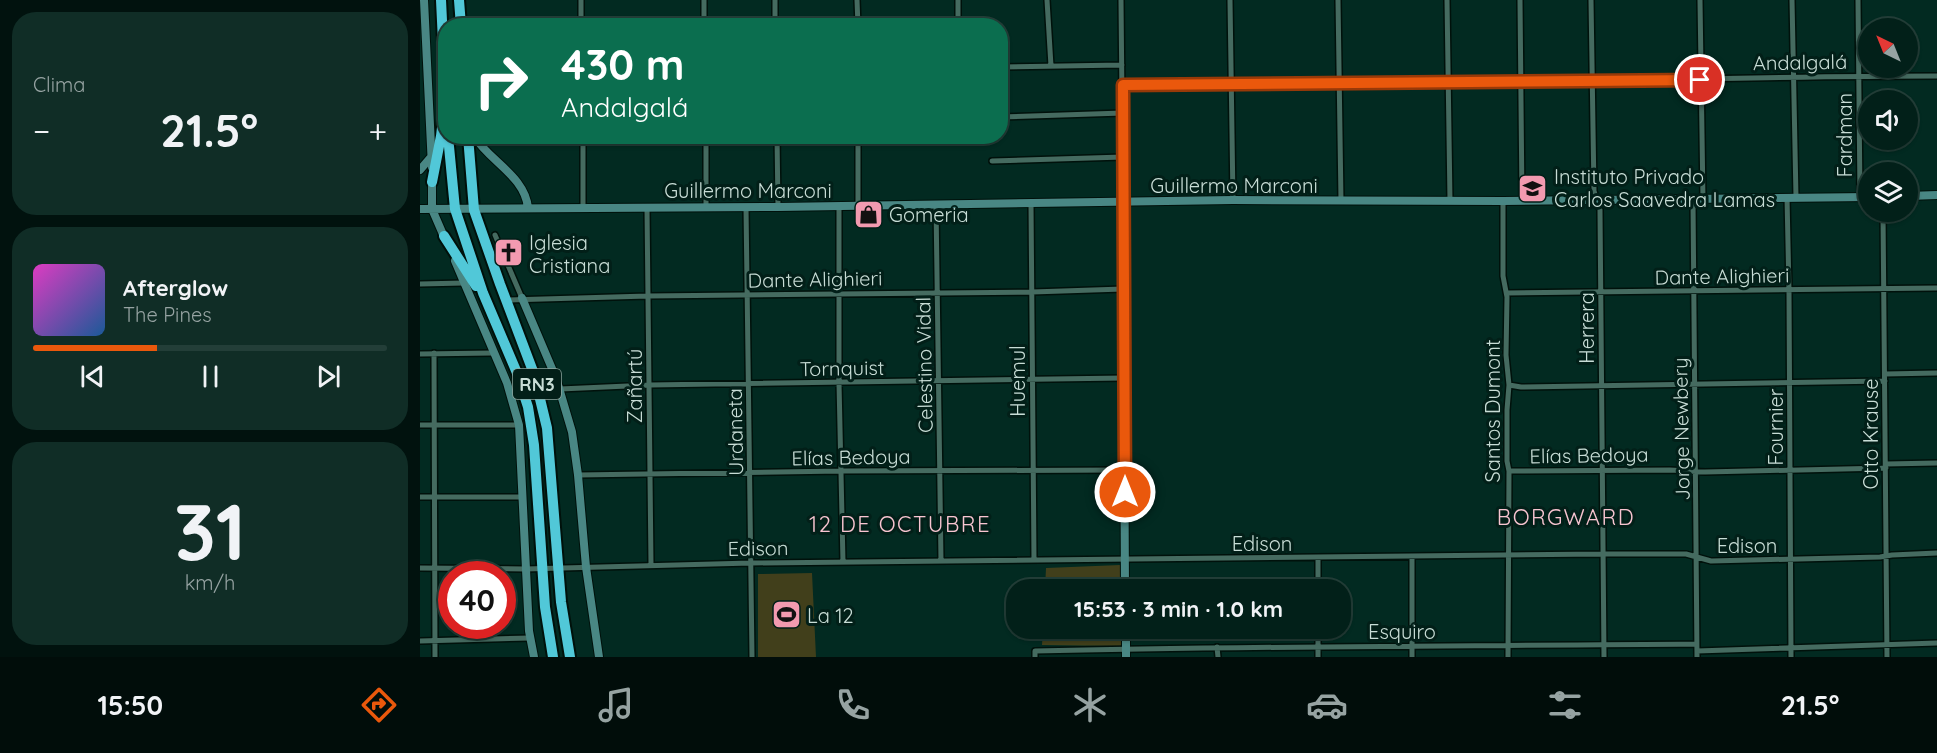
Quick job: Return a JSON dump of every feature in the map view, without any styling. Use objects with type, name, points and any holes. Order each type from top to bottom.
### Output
[{"type":"highway","points":[[441,0],[442,18]]},
{"type":"highway","points":[[459,0],[460,18]]},
{"type":"highway","points":[[432,182],[439,144]]},
{"type":"highway","name":"RN3","points":[[449,144],[455,209],[489,308],[517,373],[528,407],[534,445],[545,607],[554,657]]},
{"type":"highway","name":"RN3","points":[[472,144],[474,210],[534,374],[544,409],[563,619],[570,657]]},
{"type":"highway","points":[[444,236],[473,279],[489,308]]},
{"type":"street","points":[[424,0],[424,90],[431,158],[432,209],[511,393],[519,425],[525,569],[530,638],[534,657]]},
{"type":"street","points":[[581,0],[581,18]]},
{"type":"street","points":[[704,0],[704,18]]},
{"type":"street","points":[[775,0],[775,18]]},
{"type":"street","points":[[857,0],[858,18]]},
{"type":"street","points":[[958,0],[958,18]]},
{"type":"street","points":[[1047,0],[1051,66]]},
{"type":"street","points":[[1121,0],[1125,579]]},
{"type":"street","points":[[1230,0],[1233,200]]},
{"type":"street","points":[[1338,0],[1341,201]]},
{"type":"street","points":[[1447,0],[1450,201]]},
{"type":"street","points":[[1520,0],[1522,201]]},
{"type":"street","name":"Herrera","points":[[1591,0],[1594,191],[1600,210],[1604,657]]},
{"type":"street","points":[[1700,0],[1704,200]]},
{"type":"street","name":"Fournier","points":[[1791,657],[1792,0]]},
{"type":"street","name":"Fardman","points":[[1858,0],[1858,18]]},
{"type":"street","points":[[1008,67],[1122,65]]},
{"type":"street","name":"Andalgalá","points":[[1123,85],[1700,80],[1858,76]]},
{"type":"street","name":"Andalgalá","points":[[1918,76],[1937,76]]},
{"type":"street","name":"Fardman","points":[[1859,78],[1860,162]]},
{"type":"street","points":[[1008,117],[1123,113]]},
{"type":"street","points":[[478,144],[508,172],[524,192],[528,208]]},
{"type":"street","points":[[582,144],[583,208]]},
{"type":"street","points":[[705,144],[706,208]]},
{"type":"street","points":[[777,144],[778,207]]},
{"type":"street","points":[[858,144],[858,206]]},
{"type":"street","points":[[992,161],[1123,157]]},
{"type":"street","points":[[420,170],[431,158]]},
{"type":"street","points":[[1918,196],[1937,195]]},
{"type":"street","name":"Guillermo Marconi","points":[[420,209],[706,208],[1233,200],[1522,201],[1858,197]]},
{"type":"street","name":"Jorge Newbery","points":[[1693,200],[1697,654]]},
{"type":"street","name":"Santos Dumont","points":[[1503,201],[1503,276],[1507,293],[1506,355],[1509,385],[1507,402],[1508,657]]},
{"type":"street","name":"Huemul","points":[[1031,203],[1034,559]]},
{"type":"street","name":"Celestino Vidal","points":[[936,204],[941,561]]},
{"type":"street","points":[[839,206],[839,383],[843,562]]},
{"type":"street","name":"Urdaneta","points":[[746,207],[752,657]]},
{"type":"street","name":"Zañartú","points":[[647,208],[651,564]]},
{"type":"street","name":"Otto Krause","points":[[1883,222],[1887,657]]},
{"type":"street","points":[[495,235],[560,389],[573,432],[586,567],[598,657]]},
{"type":"street","points":[[420,284],[464,283]]},
{"type":"street","name":"Dante Alighieri","points":[[1507,293],[1937,288]]},
{"type":"street","name":"Dante Alighieri","points":[[506,300],[1124,289]]},
{"type":"street","points":[[420,354],[493,353]]},
{"type":"street","points":[[434,354],[435,657]]},
{"type":"street","points":[[1509,385],[1521,387],[1695,386],[1937,374]]},
{"type":"street","name":"Tornquist","points":[[560,389],[1124,378]]},
{"type":"street","points":[[420,425],[519,425]]},
{"type":"street","name":"Elías Bedoya","points":[[1509,471],[1790,471],[1937,463]]},
{"type":"street","name":"Elías Bedoya","points":[[578,475],[1124,470]]},
{"type":"street","points":[[420,497],[522,497]]},
{"type":"street","name":"Edison","points":[[542,568],[651,564],[1602,554],[1686,554],[1712,561],[1937,554]]},
{"type":"street","points":[[1412,557],[1412,657]]},
{"type":"street","points":[[1318,558],[1318,579]]},
{"type":"street","points":[[420,568],[542,568]]},
{"type":"street","points":[[420,640],[530,638]]},
{"type":"street","points":[[1318,639],[1318,657]]},
{"type":"street","points":[[1697,654],[1937,643]]},
{"type":"street","name":"Esquiro","points":[[1035,654],[1126,653],[1217,647],[1318,645],[1696,644]]},
{"type":"street","points":[[1217,647],[1218,657]]},
{"type":"shaded area","points":[[1120,565],[1120,579],[1045,579],[1046,568]]},
{"type":"shaded area","name":"La 12","points":[[812,573],[816,657],[758,657],[758,574]]},
{"type":"shaded area","points":[[1042,639],[1121,639],[1121,646],[1042,645]]},
{"type":"place","name":"Instituto Privado Carlos Saavedra Lamas","points":[[1533,188]]},
{"type":"place","name":"Gomeria","points":[[868,214]]},
{"type":"place","name":"Iglesia Cristiana","points":[[508,253]]},
{"type":"place","name":"La 12","points":[[786,615]]},
{"type":"district","name":"BORGWARD","points":[[1566,517]]},
{"type":"district","name":"12 DE OCTUBRE","points":[[900,524]]},
{"type":"route","points":[[1125,492],[1123,85],[1700,80]]}]
